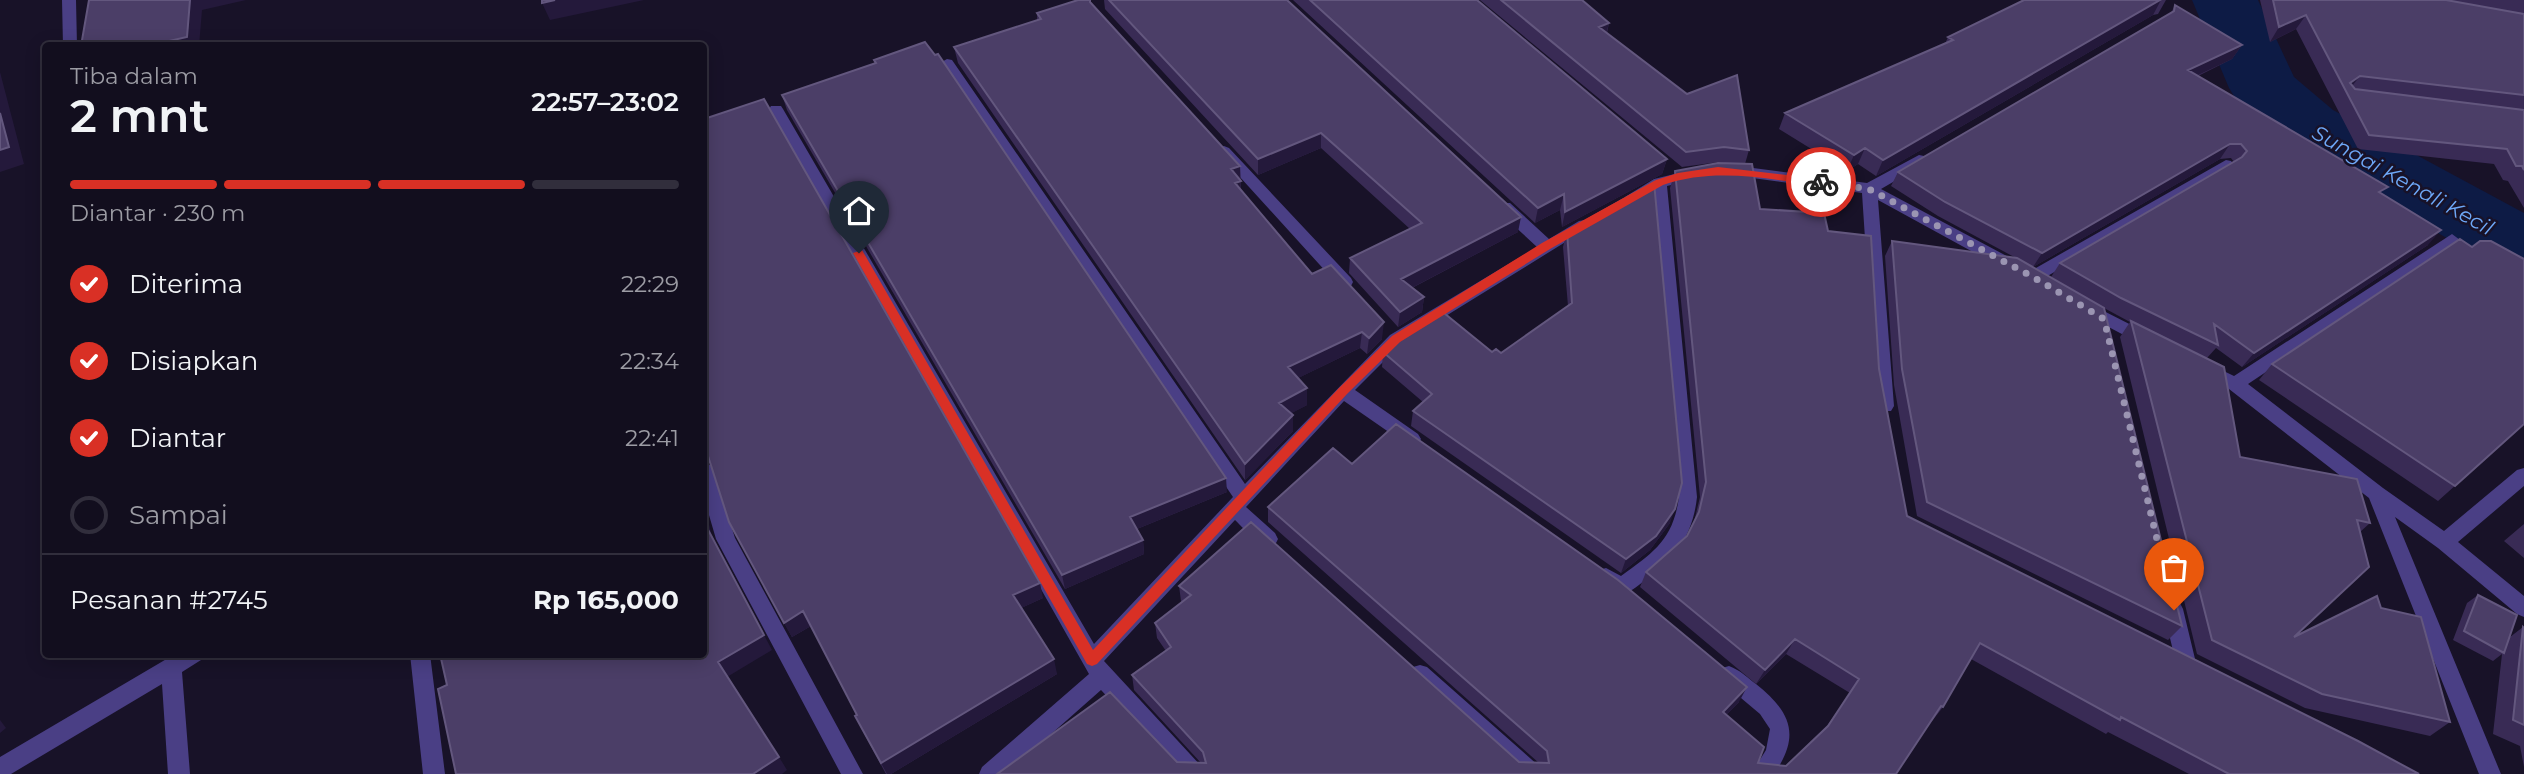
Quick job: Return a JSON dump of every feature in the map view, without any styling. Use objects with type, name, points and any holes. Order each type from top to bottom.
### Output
[{"type":"street","points":[[69,0],[70,42]]},
{"type":"street","points":[[947,63],[1239,503],[1286,554]]},
{"type":"street","points":[[776,109],[1097,668],[1194,774]]},
{"type":"street","points":[[1211,136],[1359,298]]},
{"type":"street","points":[[1869,189],[1929,154]]},
{"type":"street","points":[[2033,277],[2226,165]]},
{"type":"street","points":[[990,774],[1097,668],[1239,503],[1392,334],[1669,175],[1718,170],[1739,171],[1869,189],[2033,277],[2104,319],[2164,348]]},
{"type":"street","points":[[1621,587],[1664,554],[1687,521],[1688,497],[1669,175]]},
{"type":"street","points":[[1869,189],[1882,385],[1888,425]]},
{"type":"street","points":[[1495,199],[1546,246]]},
{"type":"street","points":[[2235,384],[2452,240]]},
{"type":"street","points":[[2104,319],[2111,345]]},
{"type":"street","points":[[2188,360],[2235,384],[2376,494],[2445,542],[2524,608]]},
{"type":"street","points":[[1343,391],[1423,447]]},
{"type":"street","points":[[2445,542],[2524,475]]},
{"type":"street","points":[[707,480],[726,540],[852,774]]},
{"type":"street","points":[[2376,494],[2490,774]]},
{"type":"street","points":[[1592,566],[1642,604]]},
{"type":"street","points":[[2161,650],[2192,666],[2171,597]]},
{"type":"street","points":[[0,769],[188,658]]},
{"type":"street","points":[[420,658],[434,774]]},
{"type":"street","points":[[1409,664],[1532,774]]},
{"type":"street","points":[[1717,665],[1773,714],[1782,729],[1782,744],[1776,757],[1762,774]]},
{"type":"street","points":[[172,668],[179,774]]},
{"type":"building","points":[[89,0],[190,0],[187,37],[165,42],[82,42]]},
{"type":"building","points":[[1078,0],[1090,0],[1240,166],[1231,169],[1241,181],[1235,183],[1312,274],[1331,265],[1384,322],[1369,338],[1362,332],[1288,367],[1307,388],[1279,403],[1293,415],[1245,464],[954,47],[1041,19],[1037,13]]},
{"type":"building","points":[[1109,0],[1287,0],[1521,217],[1401,279],[1424,297],[1400,312],[1350,258],[1422,223],[1321,133],[1258,159]]},
{"type":"building","points":[[1310,0],[1477,0],[1667,159],[1565,212],[1564,194],[1538,208]]},
{"type":"building","points":[[1501,0],[1582,0],[1609,23],[1599,27],[1687,94],[1737,75],[1749,150],[1724,147],[1686,152]]},
{"type":"building","points":[[2024,0],[2160,0],[1883,160],[1865,148],[1854,155],[1785,113],[1953,40],[1948,37]]},
{"type":"building","points":[[2273,0],[2446,0],[2524,14],[2524,95],[2360,76],[2350,83],[2355,89],[2524,110],[2524,170],[2522,166],[2516,166],[2507,149],[2369,135],[2306,15],[2279,27]]},
{"type":"building","points":[[2175,5],[2242,45],[2188,70],[2388,187],[2379,192],[2441,230],[2254,353],[2214,324],[2218,345],[2121,298],[2060,263],[2242,157],[2247,151],[2241,144],[2230,144],[2042,253],[1945,202],[1898,172],[2174,11]]},
{"type":"building","points":[[925,42],[935,55],[938,54],[1226,478],[1130,517],[1143,540],[1062,575],[782,95],[876,63],[874,60]]},
{"type":"building","points":[[764,99],[1040,583],[1013,595],[1054,659],[881,763],[803,611],[784,623],[729,522],[707,453],[707,118]]},
{"type":"building","points":[[0,113],[9,147],[0,150]]},
{"type":"building","points":[[1718,163],[1752,164],[1760,209],[1824,213],[1828,231],[1871,236],[1879,369],[1907,516],[2419,774],[2229,774],[2121,717],[2120,720],[1980,643],[1943,707],[1941,706],[1896,774],[997,774],[1110,692],[1177,762],[1206,763],[1203,752],[1132,675],[1171,647],[1155,623],[1191,595],[1179,586],[1251,522],[1519,762],[1549,763],[1547,751],[1268,507],[1333,448],[1352,464],[1396,424],[1618,580],[1747,687],[1723,712],[1764,747],[1758,763],[1786,766],[1828,726],[1859,679],[1795,639],[1765,670],[1646,572],[1687,536],[1699,512],[1706,482],[1675,171]]},
{"type":"building","points":[[1654,182],[1682,483],[1675,509],[1656,536],[1626,559],[1413,411],[1432,394],[1383,352],[1405,330],[1439,309],[1492,352],[1496,349],[1501,353],[1572,303],[1567,231]]},
{"type":"building","points":[[2460,239],[2472,247],[2480,241],[2491,241],[2524,259],[2524,424],[2455,486],[2272,364]]},
{"type":"building","points":[[1892,241],[2017,258],[2104,308],[2182,626],[1927,502],[1902,369]]},
{"type":"building","points":[[2131,321],[2224,367],[2240,457],[2357,479],[2370,523],[2357,520],[2369,567],[2294,637],[2377,596],[2381,608],[2421,617],[2450,722],[2322,694],[2212,640]]},
{"type":"building","points":[[707,528],[764,635],[718,662],[779,757],[753,774],[456,774],[438,689],[447,685],[441,658],[707,658]]},
{"type":"building","points":[[2478,595],[2517,615],[2504,653],[2464,631]]},
{"type":"building","points":[[2524,628],[2524,725],[2513,720]]},
{"type":"waterway","name":"Sungai Kenali Kecil","points":[[2225,0],[2264,88],[2307,127],[2524,247]]},
{"type":"way so far","points":[[1821,182],[1869,189],[2033,277],[2104,319],[2174,610]]},
{"type":"route","points":[[859,253],[1092,660],[1343,391],[1396,339],[1546,246],[1659,183],[1678,176],[1718,170],[1821,182]]}]
